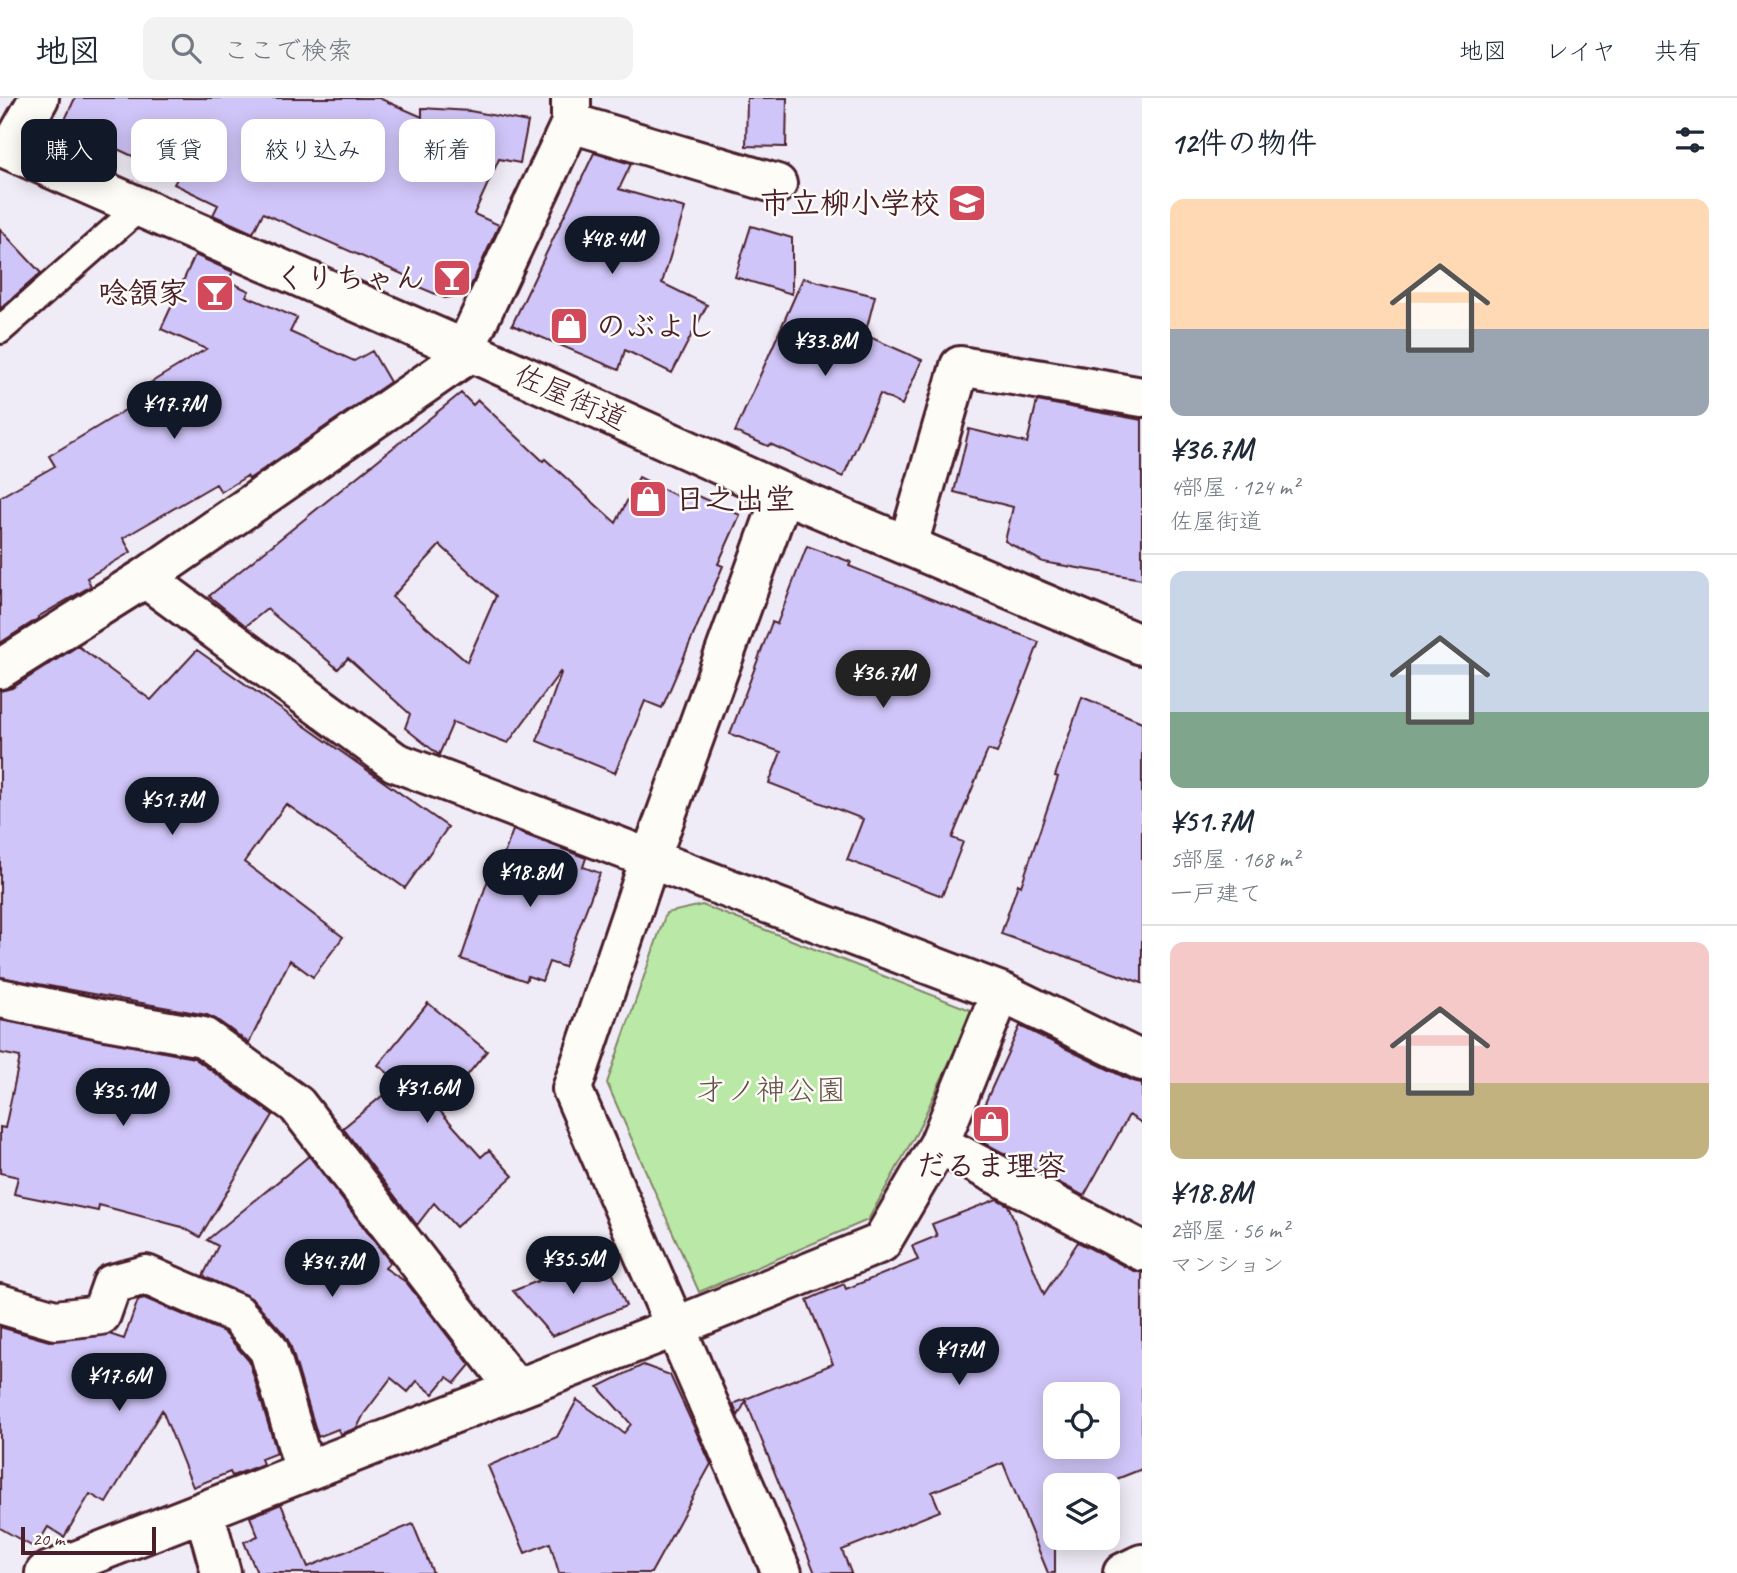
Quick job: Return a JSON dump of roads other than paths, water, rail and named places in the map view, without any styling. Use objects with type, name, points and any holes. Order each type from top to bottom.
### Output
[{"type":"street","points":[[5,148],[39,98]]},
{"type":"street","points":[[0,669],[145,578],[468,350],[571,110],[777,184]]},
{"type":"street","name":"佐屋街道","points":[[5,148],[468,350],[783,494],[1142,645]]},
{"type":"street","points":[[908,545],[960,366],[1142,397]]},
{"type":"street","points":[[782,1573],[572,1089],[650,859],[783,494]]},
{"type":"street","points":[[145,578],[395,762],[1001,992],[1142,1061]]},
{"type":"street","points":[[45,1573],[675,1327],[881,1243],[939,1144],[1001,992]]},
{"type":"street","points":[[0,998],[203,1037],[274,1087],[297,1105],[516,1389]]},
{"type":"street","points":[[939,1144],[1142,1251]]},
{"type":"street","points":[[0,1304],[55,1320],[101,1315],[112,1284],[146,1275],[237,1314],[269,1350],[305,1471]]},
{"type":"street","points":[[204,1511],[221,1573]]},
{"type":"street","points":[[1123,1573],[1142,1564]]},
{"type":"lane","points":[[0,330],[140,207]]},
{"type":"place","name":"市立柳小学校","points":[[967,203]]},
{"type":"place","name":"くりちゃん","points":[[452,278]]},
{"type":"place","name":"唸頷家","points":[[215,293]]},
{"type":"place","name":"のぶよし","points":[[569,326]]},
{"type":"place","name":"日之出堂","points":[[648,499]]},
{"type":"place","name":"だるま理容","points":[[991,1124]]},
{"type":"park label","name":"才ノ神公園","points":[[771,1090]]}]
